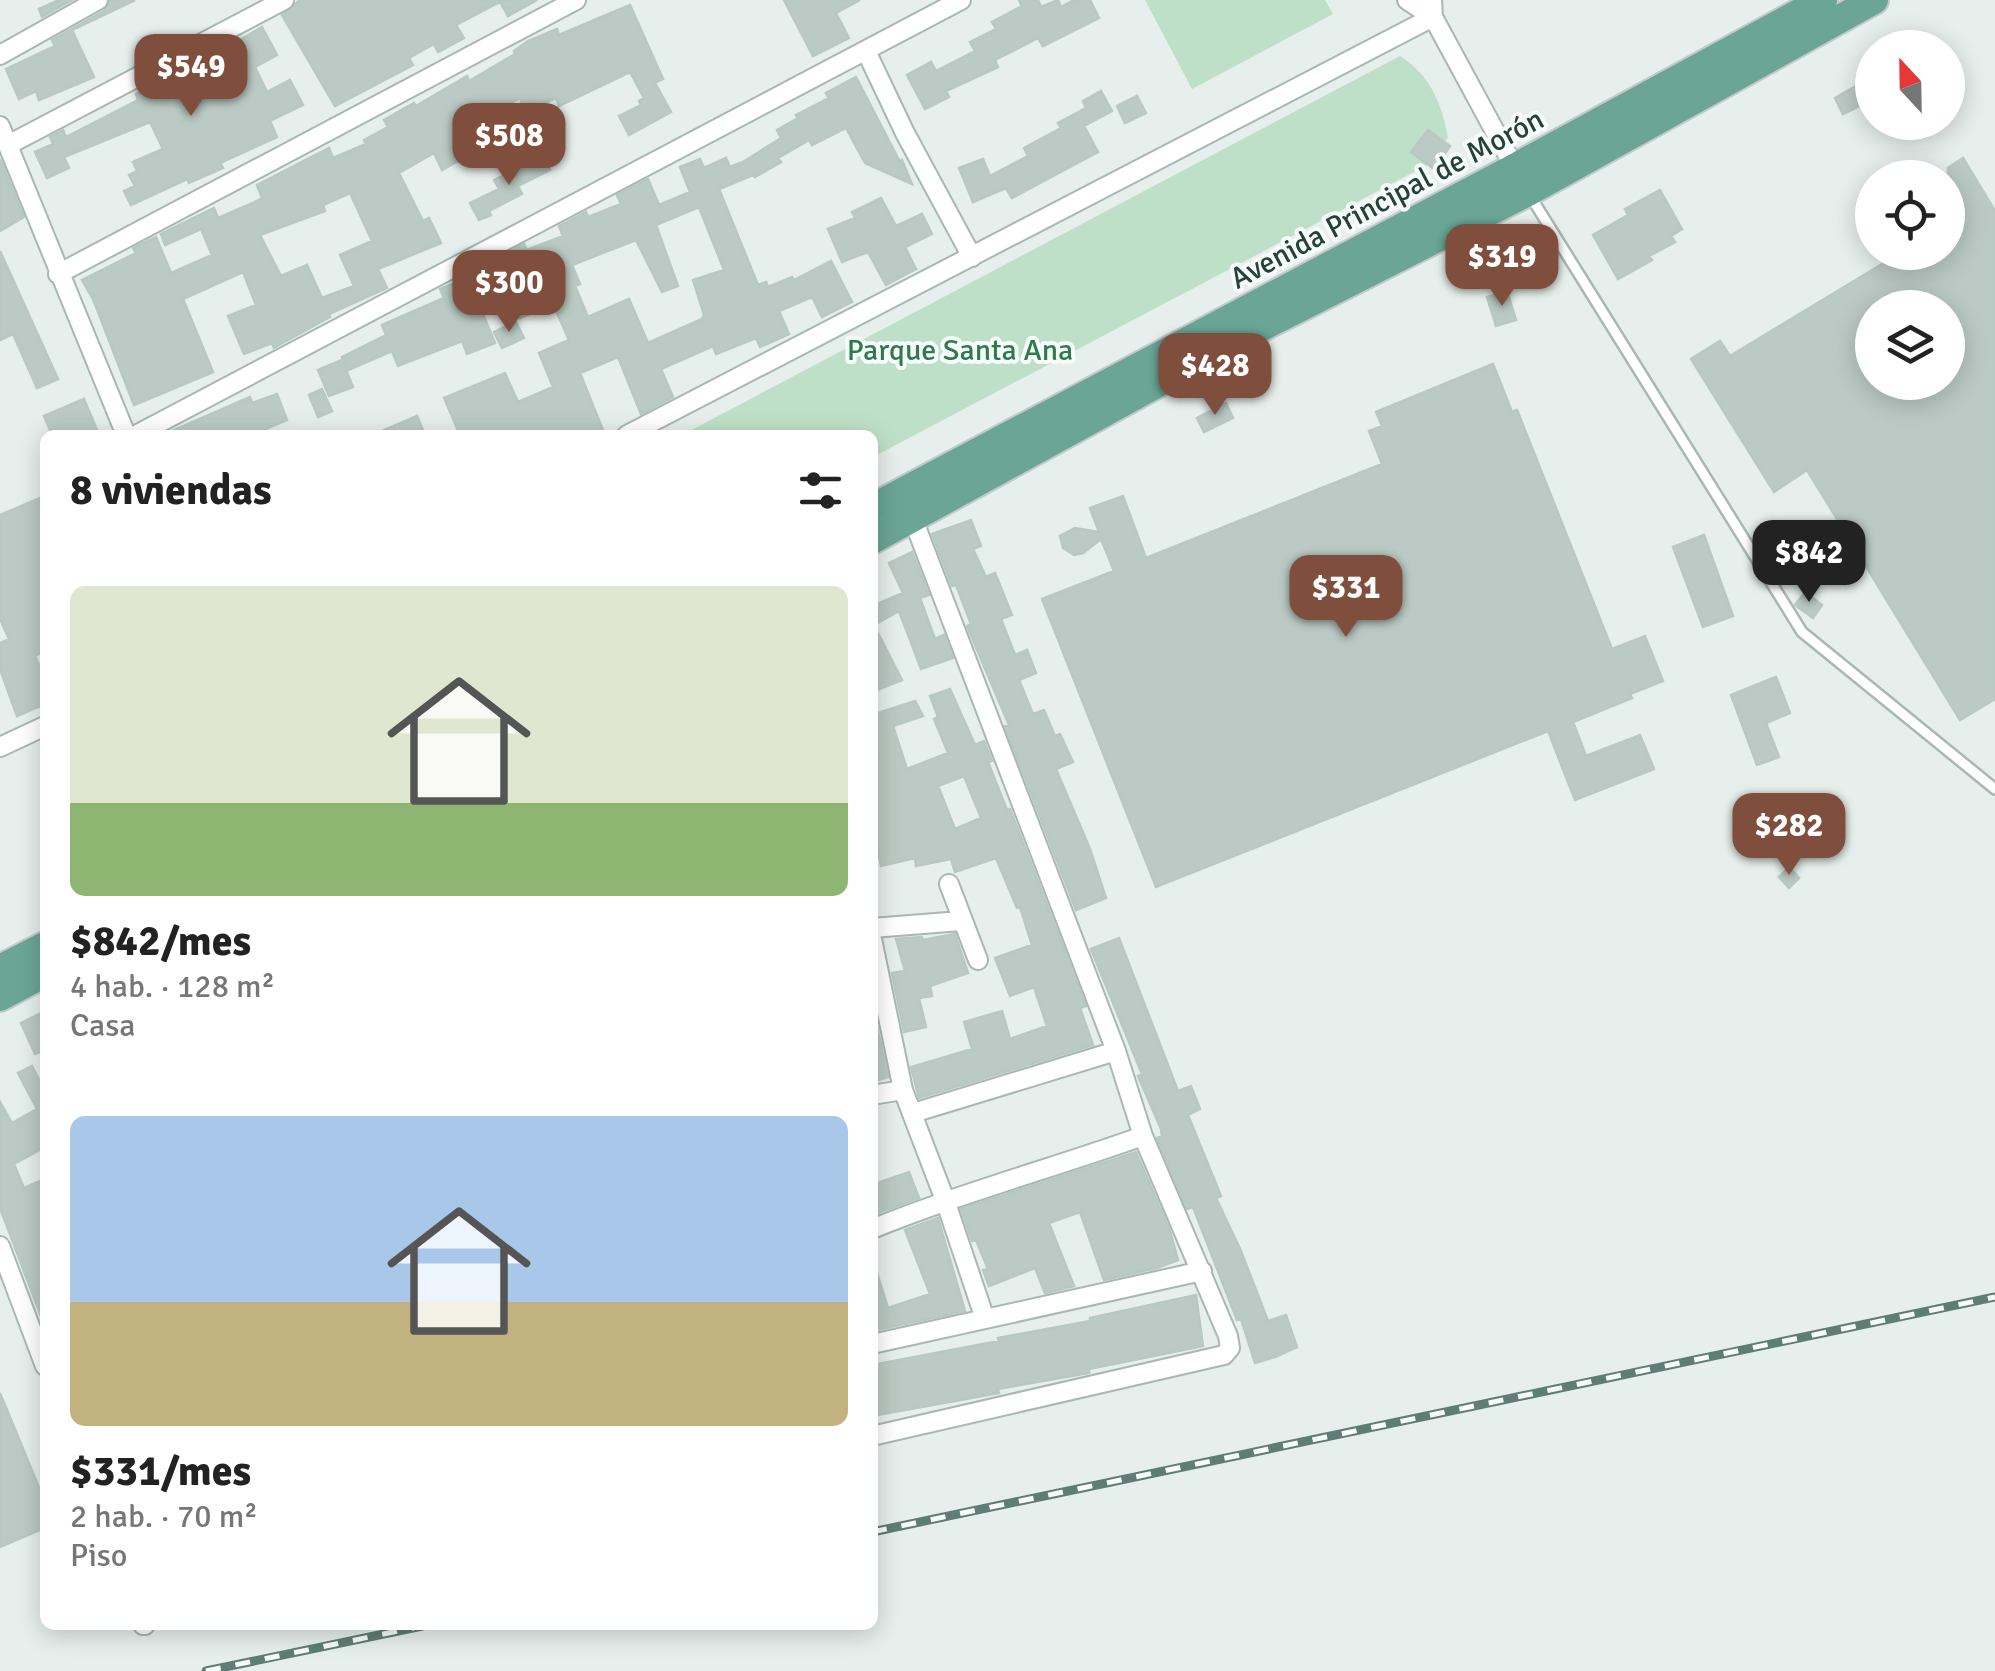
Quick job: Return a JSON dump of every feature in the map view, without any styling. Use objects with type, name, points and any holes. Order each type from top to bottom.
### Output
[{"type":"main road","name":"Avenida Principal de Morón","points":[[878,537],[1521,180],[1824,0]]},
{"type":"main road","name":"Avenida Principal de Morón","points":[[878,505],[1874,0]]},
{"type":"main road","points":[[0,970],[40,949]]},
{"type":"main road","points":[[0,996],[40,976]]},
{"type":"street","points":[[0,55],[98,0]]},
{"type":"street","points":[[8,145],[284,0]]},
{"type":"street","points":[[58,274],[576,0]]},
{"type":"street","points":[[145,430],[962,0]]},
{"type":"street","points":[[1407,0],[1432,8],[1521,180]]},
{"type":"street","points":[[637,430],[972,257],[1432,8]]},
{"type":"street","points":[[866,50],[905,133],[972,257]]},
{"type":"street","points":[[0,126],[124,430]]},
{"type":"street","points":[[878,1435],[1224,1354],[1230,1348],[1202,1271],[1143,1136],[1116,1050],[913,519]]},
{"type":"street","points":[[0,747],[40,728]]},
{"type":"street","points":[[949,884],[978,960]]},
{"type":"street","points":[[878,928],[961,921]]},
{"type":"street","points":[[878,969],[902,1090],[914,1113],[985,1320]]},
{"type":"street","points":[[914,1113],[1116,1050]]},
{"type":"street","points":[[878,1094],[902,1090]]},
{"type":"street","points":[[878,1227],[945,1200],[1042,1172],[1143,1136]]},
{"type":"street","points":[[0,1246],[40,1353]]},
{"type":"street","points":[[878,1343],[1202,1271]]},
{"type":"lane","points":[[1521,180],[1802,632],[1995,789]]},
{"type":"green space","points":[[1145,0],[1325,0],[1333,14],[1192,89]]},
{"type":"green space","name":"Parque Santa Ana","points":[[1400,56],[1420,72],[1433,91],[1448,137],[1433,162],[878,454],[878,430],[691,430]]},
{"type":"building","points":[[59,0],[72,0],[42,17],[39,9]]},
{"type":"building","points":[[110,0],[135,0],[72,30],[94,77],[39,100],[36,91],[19,99],[6,69],[55,46],[52,40],[104,11]]},
{"type":"building","points":[[300,0],[537,0],[508,16],[500,2],[456,25],[464,38],[438,52],[434,44],[409,58],[413,65],[335,106],[282,15]]},
{"type":"building","points":[[784,0],[860,0],[836,13],[849,38],[813,56]]},
{"type":"building","points":[[1019,0],[1038,0],[1041,7],[1058,0],[1061,7],[1074,0],[1090,0],[1099,18],[1043,46],[1038,38],[995,60],[998,67],[946,91],[949,97],[925,109],[907,75],[931,62],[936,71],[975,51],[970,42],[996,29],[992,22],[1022,6]]},
{"type":"building","points":[[630,5],[663,79],[655,83],[671,112],[629,135],[619,116],[641,105],[639,101],[644,98],[630,72],[559,106],[556,98],[525,111],[520,98],[489,115],[501,137],[442,170],[434,153],[399,173],[423,221],[429,218],[441,243],[378,269],[387,288],[329,314],[330,317],[274,348],[272,343],[244,354],[228,316],[256,305],[243,272],[183,299],[213,372],[134,405],[82,280],[136,253],[133,248],[156,237],[171,273],[212,255],[201,229],[165,245],[161,234],[214,208],[218,218],[253,203],[262,198],[257,185],[329,148],[333,158],[366,144],[364,140],[388,127],[384,120],[414,103],[416,106],[467,76],[469,81],[515,54],[528,41],[557,29],[559,35]],"holes":[[[350,193],[372,241],[340,255],[354,286],[322,298],[307,265],[281,276],[260,235],[325,211],[323,205]]]},
{"type":"building","points":[[262,27],[277,55],[255,67],[267,92],[290,80],[303,105],[270,121],[277,137],[220,163],[223,168],[189,183],[187,179],[131,205],[124,191],[135,186],[129,175],[137,171],[133,162],[163,149],[150,122],[64,157],[69,168],[47,178],[35,152],[53,144],[50,137],[63,130],[66,137],[138,100],[136,94],[146,87]]},
{"type":"building","points":[[856,77],[912,184],[865,163],[846,128],[812,145],[809,140],[755,177],[719,189],[758,285],[766,282],[768,287],[792,277],[794,280],[831,261],[852,302],[822,317],[812,297],[779,311],[789,334],[760,347],[756,338],[716,354],[713,346],[661,369],[673,397],[641,414],[618,357],[580,373],[603,430],[458,430],[444,398],[505,373],[518,402],[553,387],[539,353],[569,340],[553,304],[520,318],[495,260],[524,244],[527,250],[563,236],[559,226],[586,212],[588,217],[621,204],[617,195],[648,179],[659,205],[690,192],[680,167],[700,159],[704,168],[726,158],[730,167],[743,162],[781,138],[777,130],[798,118],[796,115],[829,98],[826,93]],"holes":[[[699,207],[724,270],[693,280],[702,319],[648,343],[629,299],[588,317],[575,286],[580,284],[572,265],[636,240],[662,292],[678,286],[656,225]]]},
{"type":"building","points":[[1855,86],[1855,108],[1843,114],[1835,98]]},
{"type":"building","points":[[1101,91],[1112,111],[1084,126],[1098,152],[1012,198],[1006,188],[973,202],[959,168],[983,159],[990,176],[1028,156],[1024,148],[1061,128],[1058,123],[1086,108],[1083,101]]},
{"type":"building","points":[[1137,96],[1146,113],[1125,123],[1117,106]]},
{"type":"building","points":[[1428,130],[1450,146],[1434,169],[1411,152]]},
{"type":"building","points":[[544,157],[550,170],[518,186],[522,194],[479,220],[470,203],[499,189],[494,180]]},
{"type":"building","points":[[0,159],[24,217],[0,231]]},
{"type":"building","points":[[1965,161],[1995,211],[1995,699],[1960,720],[1807,470],[1774,492],[1691,359],[1720,341],[1730,356],[1872,270],[1965,270]]},
{"type":"building","points":[[1660,190],[1682,229],[1671,236],[1675,242],[1649,256],[1652,260],[1618,279],[1593,235],[1628,215],[1625,209]]},
{"type":"building","points":[[881,198],[896,226],[922,214],[932,234],[905,247],[916,269],[886,285],[868,252],[842,262],[828,229],[855,218],[852,212]]},
{"type":"building","points":[[0,251],[58,379],[37,388],[13,334],[0,340]]},
{"type":"building","points":[[468,278],[495,343],[467,354],[462,341],[398,366],[392,351],[348,370],[342,357],[386,335],[382,325],[444,298],[440,289]]},
{"type":"building","points":[[1507,291],[1516,320],[1496,326],[1487,297]]},
{"type":"building","points":[[516,322],[524,338],[502,348],[494,332]]},
{"type":"building","points":[[342,360],[353,387],[329,396],[318,370]]},
{"type":"building","points":[[1493,364],[1512,412],[1517,410],[1612,649],[1645,636],[1663,681],[1573,722],[1586,756],[1640,735],[1654,769],[1575,800],[1548,731],[1156,887],[1042,599],[1114,571],[1101,539],[1074,555],[1063,548],[1060,536],[1075,528],[1099,532],[1090,508],[1123,496],[1146,558],[1382,464],[1369,431],[1382,426],[1376,412]]},
{"type":"building","points":[[322,389],[332,411],[318,417],[309,395]]},
{"type":"building","points":[[277,394],[287,420],[263,430],[174,430],[250,397],[252,403]]},
{"type":"building","points":[[84,399],[97,430],[50,430],[44,416]]},
{"type":"building","points":[[1226,403],[1233,418],[1204,432],[1197,418]]},
{"type":"building","points":[[417,416],[423,430],[385,430]]},
{"type":"building","points":[[40,498],[40,654],[35,656],[40,667],[40,706],[17,716],[0,669],[0,643],[9,639],[0,619],[0,515]]},
{"type":"building","points":[[971,520],[981,546],[973,549],[986,577],[995,573],[1012,615],[1001,619],[1015,655],[1027,650],[1036,673],[1019,680],[1033,714],[1044,710],[1055,736],[1060,734],[1073,762],[1056,769],[1106,898],[1076,910],[1005,726],[1009,725],[967,626],[971,624],[932,534]]},
{"type":"building","points":[[1704,535],[1733,616],[1703,627],[1673,547]]},
{"type":"building","points":[[912,552],[929,595],[920,598],[935,639],[944,635],[953,658],[921,669],[899,611],[878,623],[878,603],[903,593],[889,563]]},
{"type":"building","points":[[1805,592],[1822,605],[1813,618],[1795,605]]},
{"type":"building","points":[[878,633],[902,680],[878,690]]},
{"type":"building","points":[[1776,677],[1790,713],[1766,723],[1779,757],[1757,765],[1731,695]]},
{"type":"building","points":[[950,689],[975,745],[984,741],[992,761],[988,762],[1086,1006],[1080,1008],[1093,1045],[919,1098],[911,1067],[972,1049],[964,1022],[1002,1011],[1010,1039],[1047,1026],[1034,987],[1010,996],[995,958],[1032,945],[1020,907],[1017,908],[996,858],[955,872],[951,859],[916,866],[915,858],[881,866],[878,713],[915,701],[923,716],[893,726],[907,769],[948,753],[934,719],[938,717],[930,696]],"holes":[[[964,776],[981,818],[955,829],[938,786]]]},
{"type":"building","points":[[1789,867],[1799,878],[1789,888],[1779,877]]},
{"type":"building","points":[[955,934],[968,973],[930,986],[932,996],[919,998],[926,1027],[904,1032],[892,973],[905,971],[896,939],[923,940]]},
{"type":"building","points":[[1119,938],[1178,1091],[1191,1086],[1200,1109],[1188,1115],[1221,1196],[1216,1198],[1268,1321],[1286,1315],[1297,1347],[1275,1357],[1255,1363],[1241,1319],[1237,1320],[1193,1207],[1187,1209],[1157,1138],[1162,1136],[1161,1129],[1138,1076],[1142,1074],[1091,949]]},
{"type":"building","points":[[40,1014],[40,1052],[35,1054],[21,1023]]},
{"type":"building","points":[[878,1031],[888,1077],[878,1080]]},
{"type":"building","points":[[32,1066],[40,1081],[40,1150],[14,1164],[24,1188],[40,1181],[40,1313],[0,1208],[0,1102],[12,1123],[37,1109],[18,1073]]},
{"type":"building","points":[[1136,1152],[1170,1231],[1178,1260],[1104,1280],[1080,1212],[1049,1223],[1074,1286],[1045,1293],[1035,1268],[989,1286],[983,1270],[988,1269],[976,1240],[972,1241],[961,1209]]},
{"type":"building","points":[[909,1172],[919,1198],[878,1213],[878,1183]]},
{"type":"building","points":[[938,1218],[965,1311],[878,1330],[878,1276],[888,1308],[930,1294],[905,1230]]},
{"type":"building","points":[[1196,1295],[1203,1346],[1089,1369],[1089,1373],[998,1389],[999,1393],[878,1415],[878,1364],[999,1341],[998,1338]]},
{"type":"building","points":[[0,1393],[40,1490],[40,1530],[0,1547]]},
{"type":"railway","points":[[878,1531],[1995,1297]]},
{"type":"railway","points":[[206,1671],[403,1630]]}]
